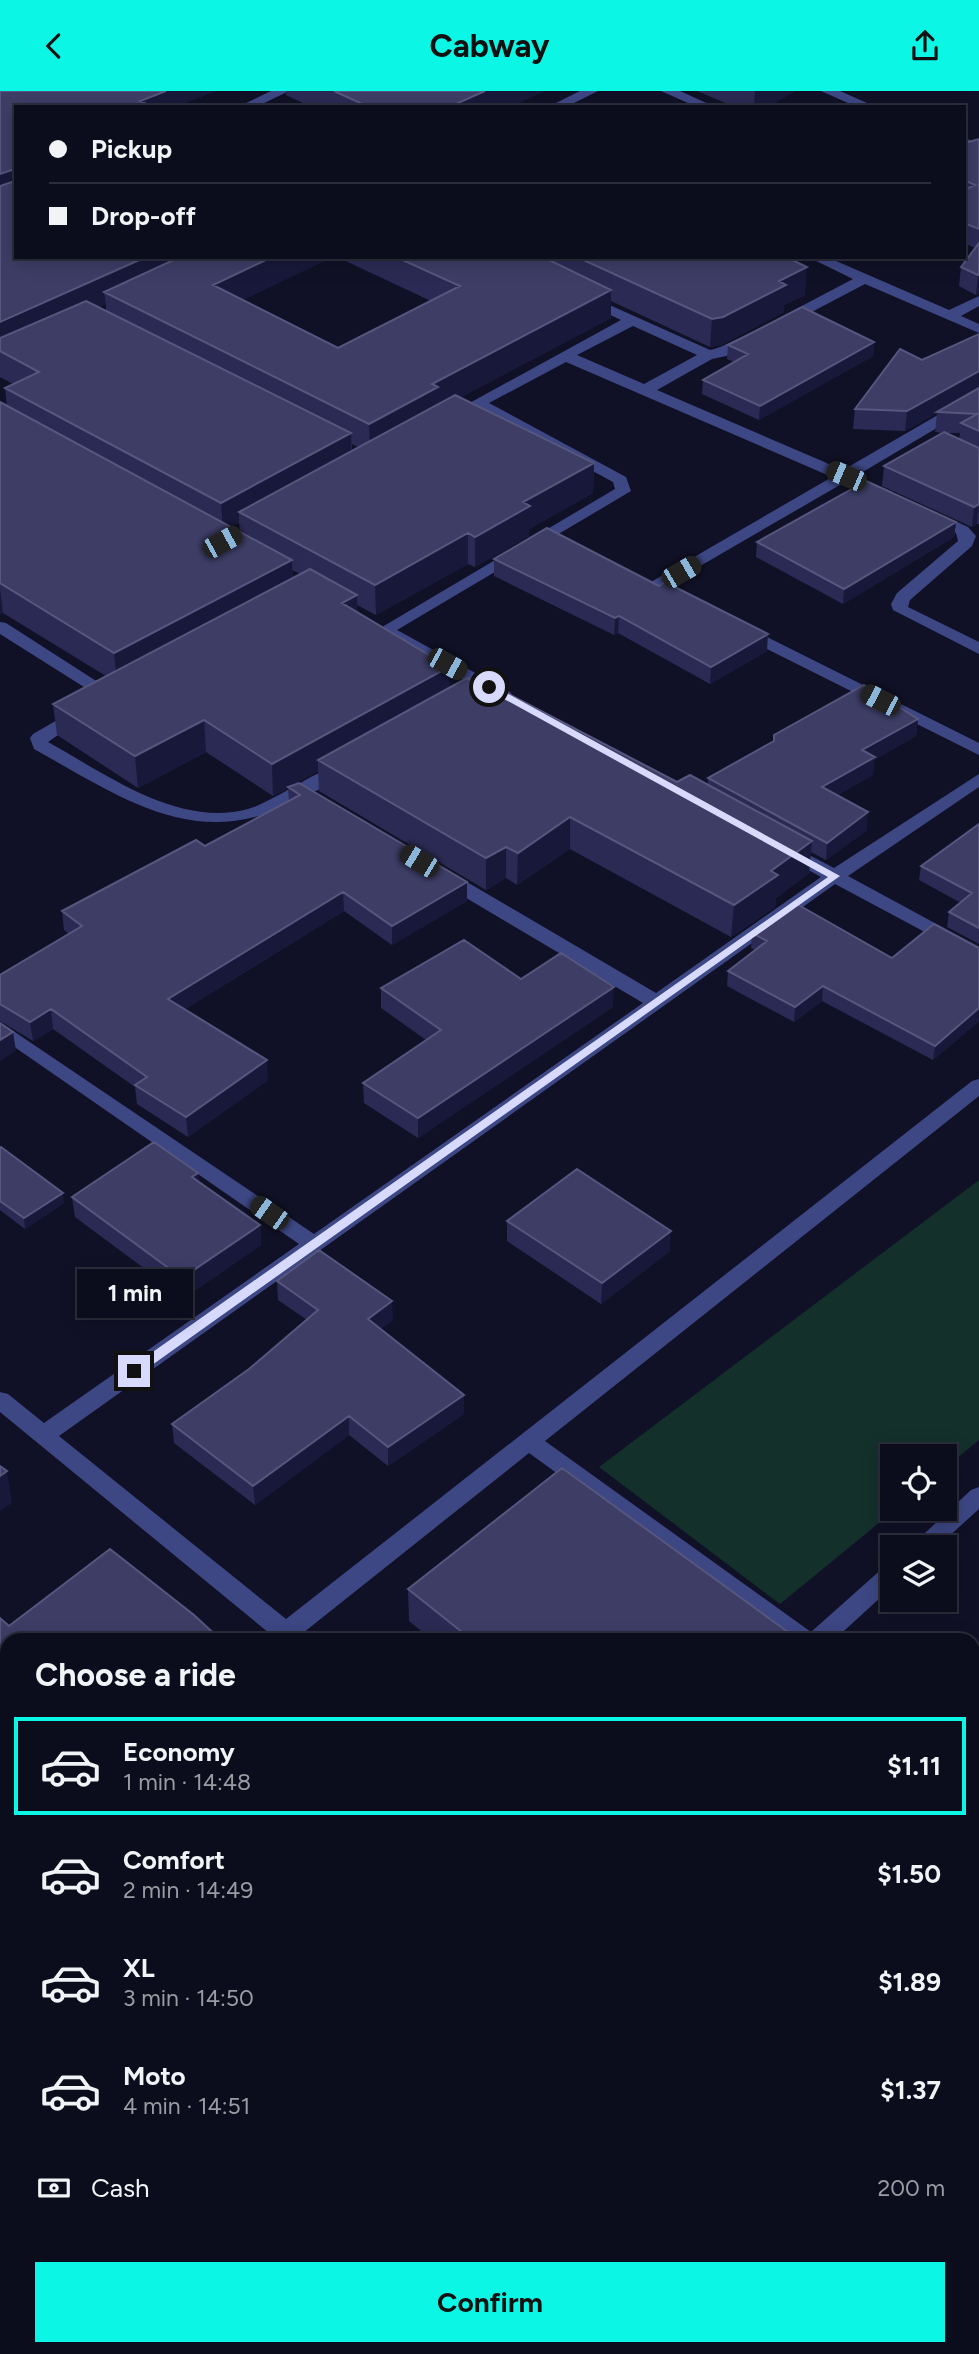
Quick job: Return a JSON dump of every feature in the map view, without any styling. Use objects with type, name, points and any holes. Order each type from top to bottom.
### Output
[{"type":"street","points":[[249,105],[282,91]]},
{"type":"street","points":[[559,105],[591,91]]},
{"type":"street","points":[[668,91],[704,105]]},
{"type":"street","points":[[828,91],[865,105]]},
{"type":"street","points":[[820,259],[979,329]]},
{"type":"street","points":[[645,390],[708,355],[726,352],[864,279]]},
{"type":"street","points":[[571,292],[708,355]]},
{"type":"street","points":[[950,316],[979,300]]},
{"type":"street","points":[[442,423],[632,320]]},
{"type":"street","points":[[566,356],[846,476],[962,530],[968,536],[966,543],[904,597],[900,604],[901,610],[979,649]]},
{"type":"street","points":[[682,599],[651,583],[846,476],[925,437],[979,397]]},
{"type":"street","points":[[478,403],[623,484],[623,491],[552,533],[378,627],[525,707]]},
{"type":"street","points":[[552,533],[576,545]]},
{"type":"street","points":[[731,624],[979,750]]},
{"type":"street","points":[[0,627],[115,692],[46,731],[39,738],[40,745],[148,802],[178,813],[246,815],[274,806],[359,758]]},
{"type":"street","points":[[466,700],[489,687]]},
{"type":"street","points":[[44,1435],[835,876],[979,779]]},
{"type":"street","points":[[300,791],[324,805]]},
{"type":"street","points":[[763,837],[979,955]]},
{"type":"street","points":[[430,868],[656,1003]]},
{"type":"street","points":[[0,1028],[314,1244]]},
{"type":"street","points":[[291,1633],[979,1086]]},
{"type":"street","points":[[0,1400],[281,1633]]},
{"type":"street","points":[[530,1441],[795,1633]]},
{"type":"street","points":[[935,1535],[979,1496]]},
{"type":"street","points":[[826,1633],[880,1584]]},
{"type":"green space","points":[[979,1180],[979,1440],[957,1458],[957,1444],[880,1444],[881,1521],[780,1604],[599,1467]]},
{"type":"building","points":[[0,91],[166,91],[140,101],[149,105],[14,105],[14,169],[0,174]]},
{"type":"building","points":[[334,91],[485,91],[454,105],[365,105]]},
{"type":"building","points":[[979,139],[979,229],[966,224],[966,189],[975,185],[966,181],[966,143]]},
{"type":"building","points":[[14,181],[14,259],[142,259],[0,322],[0,186]]},
{"type":"building","points":[[979,243],[979,275],[978,275],[961,267]]},
{"type":"building","points":[[176,259],[268,259],[213,285],[338,348],[460,286],[400,259],[547,259],[611,290],[432,384],[438,387],[369,424],[104,292]]},
{"type":"building","points":[[581,259],[790,259],[807,267],[779,281],[786,285],[723,317],[712,319]]},
{"type":"building","points":[[86,301],[351,433],[221,503],[5,388],[39,372],[0,351],[0,338]]},
{"type":"building","points":[[802,307],[874,342],[760,406],[703,380],[748,354],[728,345]]},
{"type":"building","points":[[979,334],[979,371],[907,411],[855,409],[900,349],[922,360]]},
{"type":"building","points":[[979,388],[979,431],[961,423],[977,414],[937,412]]},
{"type":"building","points":[[455,395],[594,463],[523,502],[530,506],[475,537],[468,533],[375,585],[239,512]]},
{"type":"building","points":[[0,402],[292,560],[114,653],[0,583]]},
{"type":"building","points":[[944,432],[979,448],[979,504],[974,507],[884,466]]},
{"type":"building","points":[[866,481],[956,522],[844,589],[757,542]]},
{"type":"building","points":[[547,528],[659,586],[665,582],[768,634],[711,667],[619,616],[615,618],[494,559]]},
{"type":"building","points":[[310,569],[357,595],[342,603],[449,667],[272,764],[204,720],[135,756],[53,704]]},
{"type":"building","points":[[467,678],[476,683],[482,680],[677,782],[690,775],[812,841],[771,871],[778,875],[734,905],[570,817],[518,853],[506,847],[486,858],[318,760]]},
{"type":"building","points":[[864,685],[918,719],[862,750],[875,757],[822,787],[868,812],[827,843],[708,778],[774,741],[774,735]]},
{"type":"building","points":[[299,783],[467,882],[392,926],[343,892],[168,999],[267,1060],[186,1117],[135,1085],[147,1077],[51,1009],[30,1022],[0,1004],[0,975],[82,926],[62,911],[196,840],[205,846],[300,795],[288,787]]},
{"type":"building","points":[[979,824],[979,928],[949,912],[972,893],[921,866]]},
{"type":"building","points":[[795,903],[892,958],[934,924],[979,948],[979,1008],[935,1046],[823,986],[795,1007],[728,971],[767,941],[752,933]]},
{"type":"building","points":[[464,940],[521,979],[561,953],[614,987],[418,1118],[363,1083],[441,1030],[381,988]]},
{"type":"building","points":[[0,1023],[13,1032],[0,1040]]},
{"type":"building","points":[[154,1142],[198,1173],[192,1177],[260,1225],[182,1278],[72,1197]]},
{"type":"building","points":[[1,1147],[63,1193],[24,1218],[0,1201]]},
{"type":"building","points":[[577,1169],[671,1231],[602,1283],[507,1221]]},
{"type":"building","points":[[319,1250],[392,1301],[368,1319],[464,1395],[388,1447],[349,1416],[253,1486],[172,1424],[249,1369],[318,1310],[277,1281]]},
{"type":"building","points":[[0,1466],[7,1471],[0,1476]]},
{"type":"building","points":[[562,1468],[789,1633],[463,1633],[408,1589]]},
{"type":"building","points":[[110,1549],[213,1633],[0,1633],[0,1618],[9,1626]]},
{"type":"route","points":[[134,1371],[835,876],[489,687]]}]
